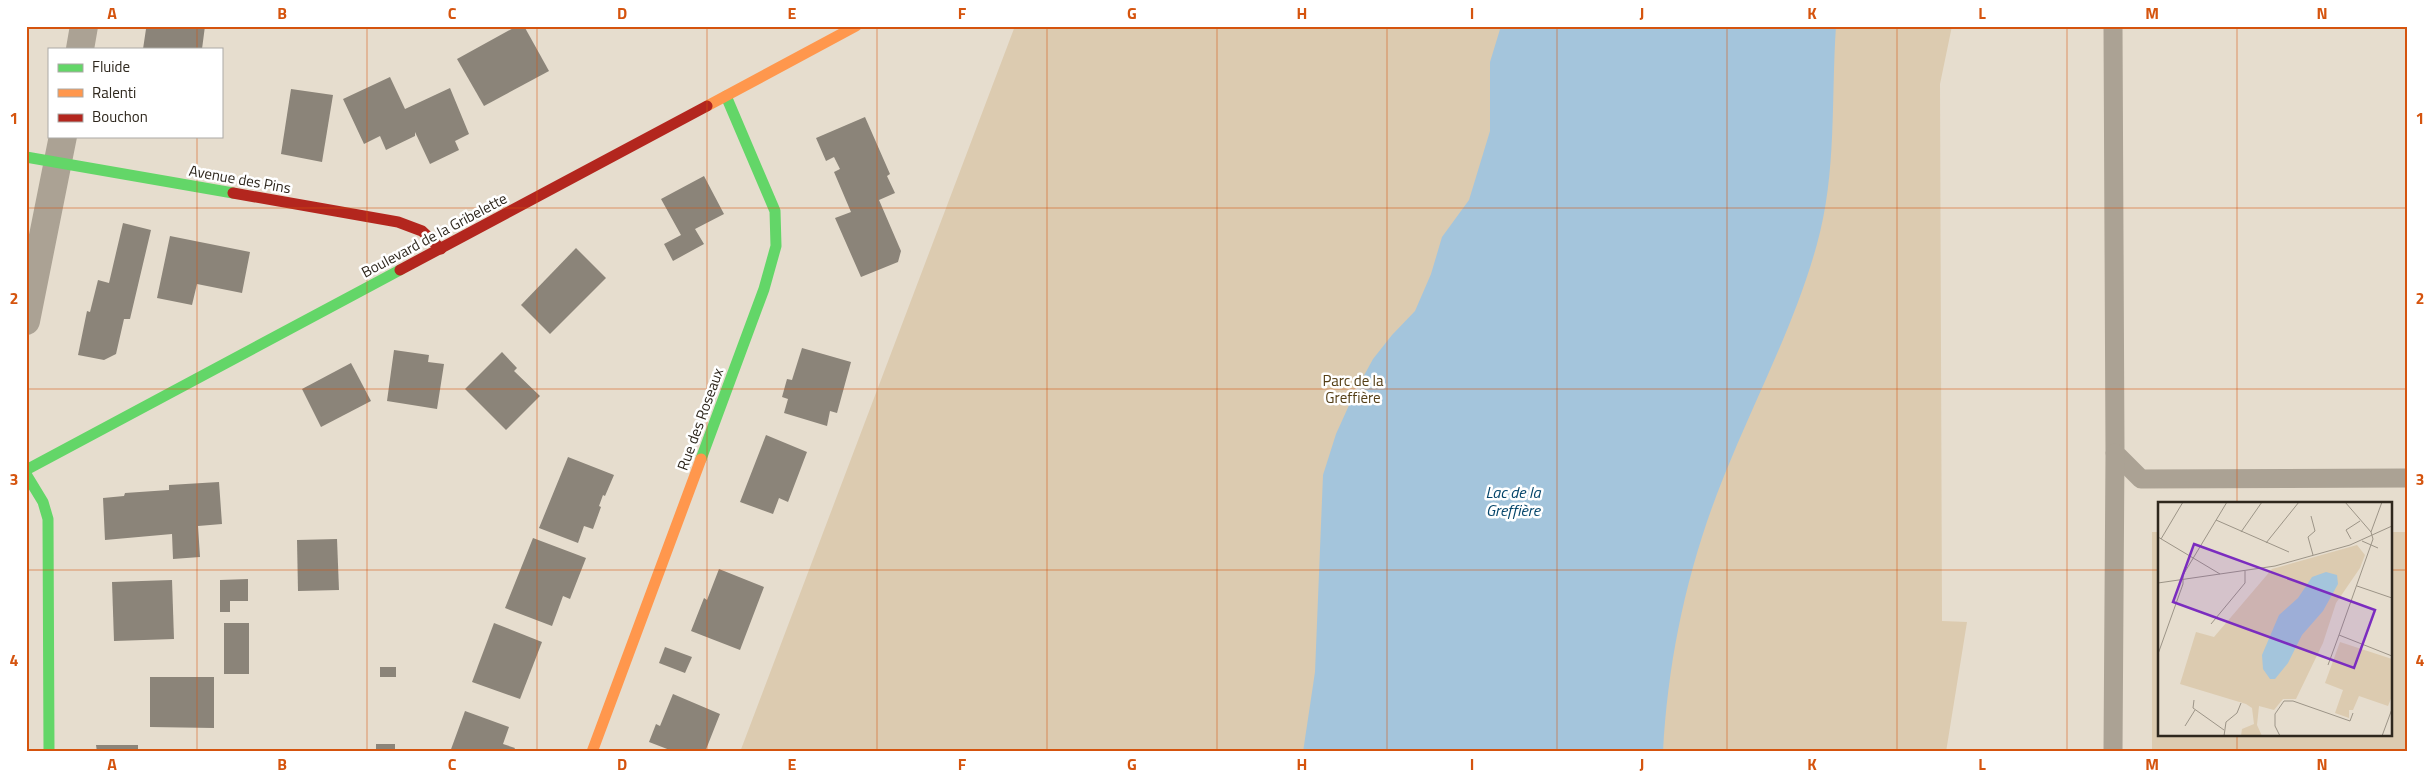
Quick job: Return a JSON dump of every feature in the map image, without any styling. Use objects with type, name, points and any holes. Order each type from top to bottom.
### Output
[{"type":"street","points":[[80,48],[84,26]]},
{"type":"street","name":"Boulevard de la Gribelette","points":[[26,470],[246,350],[441,249],[856,26]]},
{"type":"street","name":"Rue des Roseaux","points":[[592,752],[764,289],[776,246],[775,211],[726,96]]},
{"type":"street","points":[[26,321],[60,149]]},
{"type":"street","name":"Avenue des Pins","points":[[26,156],[60,149],[398,222],[422,231],[441,249]]},
{"type":"street","points":[[26,474],[43,502],[48,519],[49,752]]},
{"type":"lane","points":[[2113,26],[2115,453],[2113,752]]},
{"type":"lane","points":[[2115,453],[2141,479],[2408,478]]},
{"type":"green space","name":"Parc de la Greffière","points":[[1015,26],[1952,26],[1940,84],[1942,621],[1967,622],[1946,752],[740,752]]},
{"type":"green space","points":[[2152,532],[2158,532],[2158,736],[2392,736],[2392,532],[2408,532],[2408,752],[2152,752]]},
{"type":"water","name":"Lac de la Greffière","points":[[1501,26],[1836,26],[1828,190],[1817,244],[1798,303],[1724,476],[1700,543],[1690,577],[1675,646],[1663,752],[1303,752],[1315,672],[1323,475],[1336,434],[1355,392],[1373,359],[1392,335],[1415,311],[1431,274],[1442,237],[1469,200],[1490,131],[1490,62]]},
{"type":"building","points":[[135,26],[205,26],[202,48],[143,48],[146,29]]},
{"type":"building","points":[[517,26],[524,26],[549,71],[484,106],[457,59]]},
{"type":"building","points":[[390,77],[405,109],[450,88],[469,134],[455,141],[459,150],[430,164],[415,132],[415,136],[386,150],[380,136],[364,144],[343,99]]},
{"type":"building","points":[[291,89],[333,95],[322,162],[281,154]]},
{"type":"building","points":[[865,117],[890,174],[887,176],[895,193],[879,200],[901,251],[898,262],[861,277],[835,218],[851,212],[834,172],[840,169],[834,157],[826,161],[816,138]]},
{"type":"building","points":[[704,176],[724,214],[695,229],[704,244],[673,261],[664,244],[681,235],[661,199]]},
{"type":"building","points":[[123,223],[151,230],[130,319],[124,319],[116,354],[104,360],[78,355],[87,311],[90,312],[98,280],[109,283]]},
{"type":"building","points":[[170,236],[250,252],[242,293],[197,284],[192,305],[157,298]]},
{"type":"building","points":[[576,248],[606,278],[550,334],[521,305]]},
{"type":"building","points":[[802,348],[851,362],[837,413],[830,411],[827,426],[784,413],[788,399],[782,397],[787,379],[792,380]]},
{"type":"building","points":[[394,350],[429,355],[428,362],[444,364],[437,409],[387,401]]},
{"type":"building","points":[[502,352],[517,368],[514,371],[540,396],[506,430],[465,389]]},
{"type":"building","points":[[351,363],[371,401],[321,427],[302,389]]},
{"type":"building","points":[[766,435],[807,452],[788,502],[779,498],[773,514],[740,502]]},
{"type":"building","points":[[568,457],[614,475],[605,496],[603,495],[593,529],[584,526],[578,543],[539,528]]},
{"type":"building","points":[[219,482],[222,524],[198,526],[200,557],[173,559],[172,534],[105,540],[103,498],[124,496],[125,493],[169,490],[169,485]]},
{"type":"building","points":[[533,538],[586,558],[570,599],[563,596],[552,626],[505,608]]},
{"type":"building","points":[[337,539],[339,590],[298,591],[297,540]]},
{"type":"building","points":[[719,569],[764,587],[740,650],[691,631],[704,598],[707,600]]},
{"type":"building","points":[[248,579],[248,601],[230,601],[230,612],[220,612],[220,580]]},
{"type":"building","points":[[172,580],[174,639],[114,641],[112,582]]},
{"type":"building","points":[[224,623],[249,623],[249,674],[224,674]]},
{"type":"building","points":[[494,623],[542,642],[520,699],[472,682]]},
{"type":"building","points":[[665,647],[692,657],[685,673],[659,663]]},
{"type":"building","points":[[380,667],[396,667],[396,677],[380,677]]},
{"type":"building","points":[[150,677],[214,677],[214,728],[150,727]]},
{"type":"building","points":[[673,694],[720,714],[705,752],[675,752],[649,742],[656,724],[660,726]]},
{"type":"building","points":[[465,711],[509,727],[503,744],[515,748],[513,752],[450,752]]},
{"type":"building","points":[[376,744],[395,744],[395,752],[376,752]]},
{"type":"building","points":[[96,745],[138,745],[138,752],[97,752]]},
{"type":"traffic: fast","points":[[701,459],[764,289],[776,246],[775,211],[726,96]]},
{"type":"traffic: fast","points":[[26,157],[233,193]]},
{"type":"traffic: fast","points":[[26,470],[400,270]]},
{"type":"traffic: fast","points":[[26,474],[43,502],[48,519],[49,752]]},
{"type":"traffic: slow","points":[[707,106],[856,26]]},
{"type":"traffic: slow","points":[[592,752],[701,459]]},
{"type":"traffic: jam","points":[[400,270],[707,106]]},
{"type":"traffic: jam","points":[[233,193],[398,222],[422,231],[441,249]]}]
